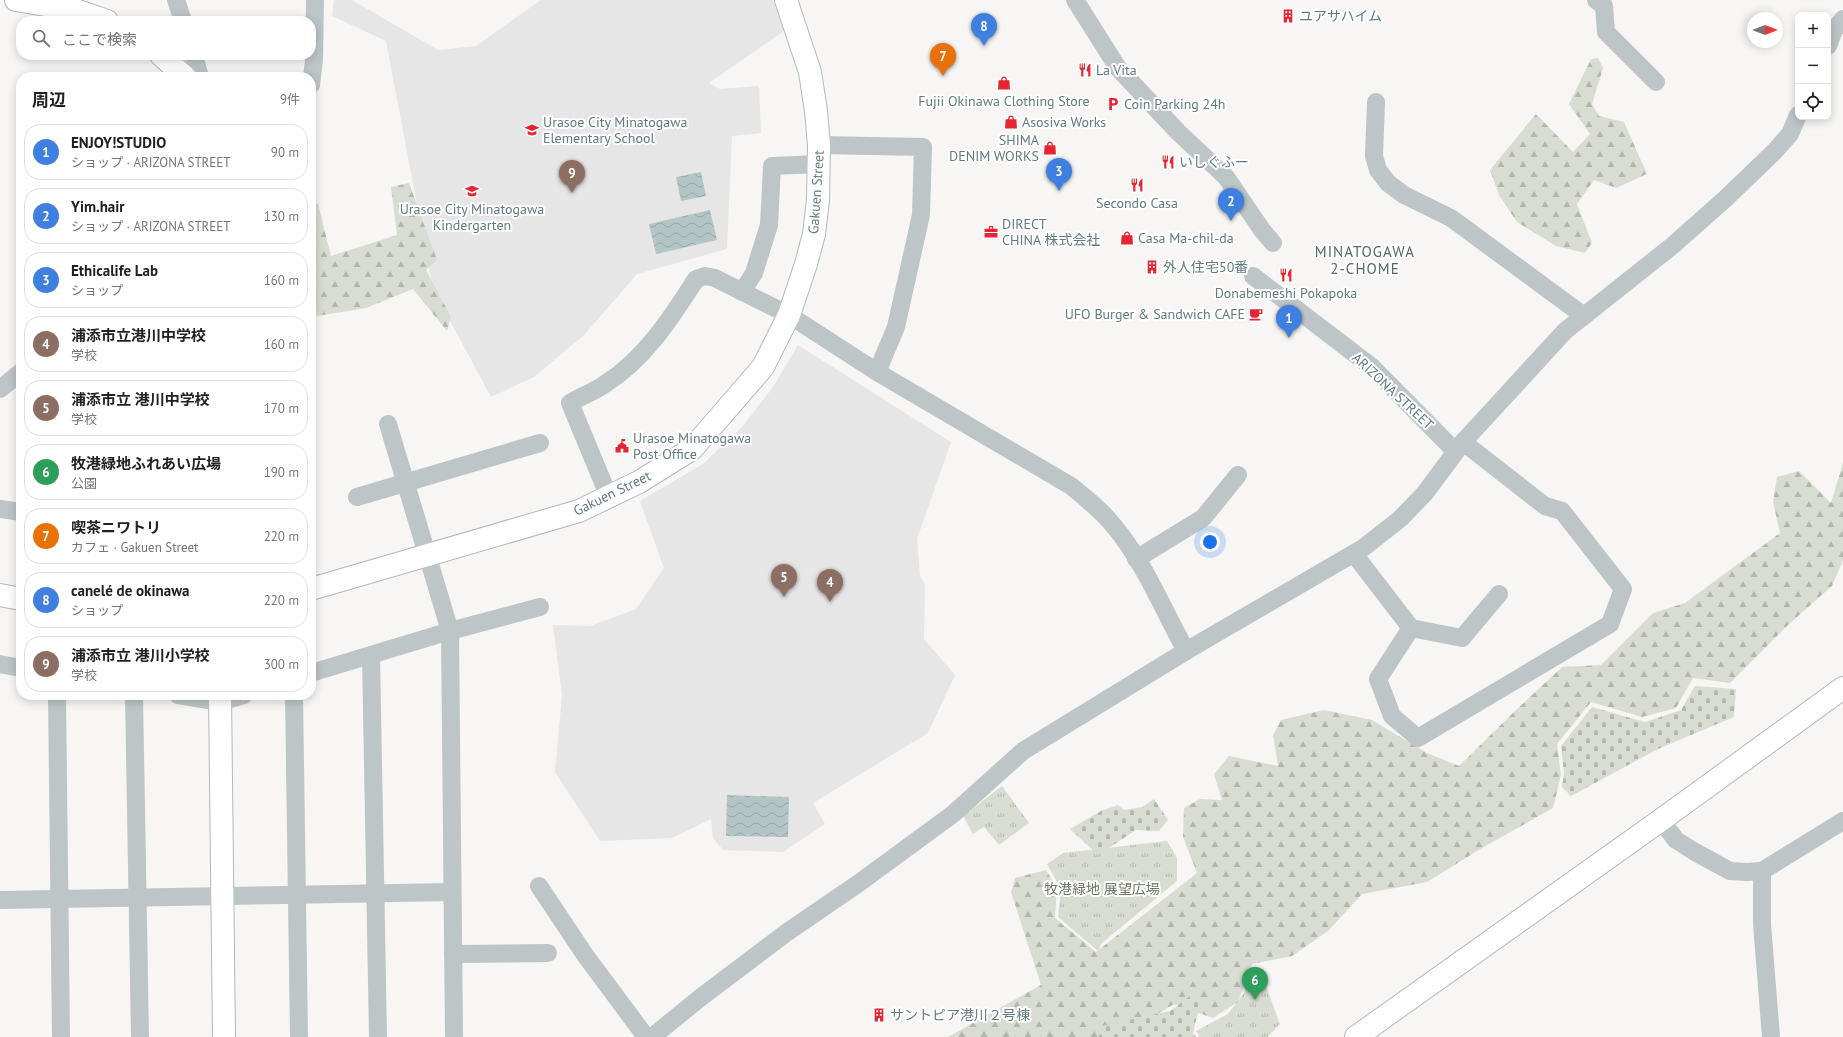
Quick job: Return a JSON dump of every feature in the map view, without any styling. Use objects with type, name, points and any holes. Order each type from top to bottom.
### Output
[{"type":"street","points":[[16,0],[75,10],[92,16]]},
{"type":"street","points":[[176,0],[182,16]]},
{"type":"street","points":[[315,0],[315,16]]},
{"type":"street","name":"Gakuen Street","points":[[316,588],[429,556],[579,511],[639,482],[692,449],[763,367],[789,316],[814,234],[818,200],[819,155],[810,72],[786,0]]},
{"type":"street","points":[[1075,0],[1118,68],[1178,132],[1226,176],[1272,243]]},
{"type":"street","points":[[1596,0],[1604,6],[1606,32],[1656,82]]},
{"type":"street","points":[[1831,38],[1834,30],[1843,18]]},
{"type":"street","points":[[166,60],[180,72]]},
{"type":"street","points":[[195,60],[199,72]]},
{"type":"street","points":[[313,72],[314,60]]},
{"type":"street","points":[[1376,102],[1374,156],[1378,170],[1388,183],[1404,195],[1451,218],[1584,316]]},
{"type":"street","points":[[652,1037],[700,998],[786,933],[859,883],[952,814],[1023,751],[1186,652],[1354,554],[1400,519],[1425,493],[1459,446],[1565,331],[1672,246],[1724,200],[1774,152],[1790,134],[1796,120]]},
{"type":"street","points":[[742,292],[754,273],[769,225],[772,166],[819,155],[922,148],[921,215],[896,326],[877,372]]},
{"type":"street","points":[[609,496],[570,403],[605,385],[651,345],[696,279],[705,276],[716,278],[789,316],[877,372],[1072,486],[1092,503],[1114,526],[1136,559],[1186,652]]},
{"type":"street","name":"ARIZONA STREET","points":[[1253,276],[1372,367],[1459,446],[1544,506],[1562,510],[1622,589],[1610,624],[1418,738],[1392,716],[1378,679],[1411,628]]},
{"type":"street","points":[[0,389],[16,376]]},
{"type":"street","points":[[388,424],[429,556],[450,631],[454,1037]]},
{"type":"street","points":[[357,497],[540,443]]},
{"type":"street","points":[[1136,559],[1203,518],[1238,475]]},
{"type":"street","points":[[0,509],[16,511]]},
{"type":"street","points":[[1354,554],[1411,628],[1462,638],[1499,594]]},
{"type":"street","points":[[0,595],[16,598]]},
{"type":"street","points":[[316,671],[450,631],[540,607]]},
{"type":"street","points":[[371,655],[378,1037]]},
{"type":"street","points":[[0,664],[16,667]]},
{"type":"street","points":[[1356,1037],[1661,820],[1843,688]]},
{"type":"street","points":[[57,700],[61,1037]]},
{"type":"street","points":[[134,700],[136,897],[140,1037]]},
{"type":"street","points":[[220,700],[221,896],[224,1037]]},
{"type":"street","points":[[294,700],[299,1037]]},
{"type":"street","points":[[1661,820],[1676,840],[1730,871],[1747,872],[1762,871],[1843,820]]},
{"type":"street","points":[[1762,871],[1762,924],[1771,1037]]},
{"type":"street","points":[[539,886],[585,956],[646,1037]]},
{"type":"street","points":[[0,900],[452,892]]},
{"type":"street","points":[[453,954],[548,952]]},
{"type":"shaded area","points":[[334,0],[352,0],[438,50],[476,46],[541,0],[773,0],[784,31],[709,83],[720,89],[759,86],[761,133],[732,136],[727,249],[637,274],[585,334],[534,377],[491,397],[433,289],[386,41],[332,16]]},
{"type":"shaded area","points":[[798,345],[951,442],[917,539],[920,576],[925,585],[924,639],[955,675],[928,733],[813,803],[825,824],[783,852],[723,850],[713,838],[711,819],[672,838],[600,841],[555,772],[562,695],[553,625],[590,626],[636,609],[664,568],[640,501],[703,464],[742,427],[773,387]]},
{"type":"green space","points":[[1598,58],[1603,68],[1592,104],[1599,116],[1624,122],[1647,174],[1616,188],[1594,180],[1577,204],[1592,243],[1585,253],[1556,246],[1517,222],[1499,195],[1490,170],[1536,114],[1573,152],[1590,134],[1569,104],[1591,59]]},
{"type":"green space","points":[[409,183],[437,260],[426,270],[451,317],[447,331],[413,289],[366,308],[316,316],[316,204],[318,204],[331,256],[397,235],[391,187]]},
{"type":"green space","points":[[1843,463],[1843,560],[1832,586],[1789,624],[1730,683],[1693,678],[1676,708],[1642,717],[1591,702],[1557,744],[1561,775],[1553,808],[1482,848],[1427,882],[1362,894],[1328,931],[1292,956],[1252,964],[1238,1002],[1213,1018],[1174,1004],[1138,1026],[1133,1037],[948,1037],[1041,985],[1011,892],[1015,878],[1046,870],[1057,888],[1055,918],[1096,952],[1197,873],[1183,837],[1184,808],[1200,799],[1222,800],[1214,774],[1229,756],[1278,766],[1273,735],[1281,720],[1324,710],[1372,720],[1427,753],[1459,766],[1562,667],[1601,665],[1653,613],[1685,603],[1780,533],[1773,502],[1777,477],[1799,471],[1831,503]]},
{"type":"green space","points":[[1695,686],[1736,689],[1734,717],[1658,749],[1571,796],[1562,787],[1564,773],[1561,746],[1592,707],[1645,722],[1681,710]]},
{"type":"green space","points":[[1002,786],[1029,823],[999,845],[984,827],[973,834],[963,816]]},
{"type":"green space","points":[[1154,799],[1168,820],[1159,831],[1136,830],[1098,855],[1070,829],[1101,811],[1118,805],[1124,810],[1142,807]]},
{"type":"green space","name":"牧港緑地 展望広場","points":[[1167,841],[1177,858],[1177,881],[1102,943],[1098,951],[1058,917],[1061,889],[1047,864],[1063,853]]},
{"type":"green space","points":[[1259,967],[1280,1024],[1267,1037],[1200,1037],[1196,1031],[1228,1014],[1247,989]]},
{"type":"green space","points":[[1190,996],[1202,1005],[1197,1016],[1193,1033],[1196,1037],[1099,1037],[1097,1027],[1170,1011]]},
{"type":"water","points":[[701,172],[706,196],[681,201],[676,177]]},
{"type":"water","points":[[710,210],[717,240],[656,254],[649,224]]},
{"type":"water","points":[[727,795],[789,797],[788,837],[726,836]]},
{"type":"place","name":"ユアサハイム","points":[[1288,16]]},
{"type":"place","name":"canelé de okinawa","points":[[984,46]]},
{"type":"place","name":"La Vita","points":[[1085,70]]},
{"type":"place","name":"喫茶ニワトリ","points":[[943,76]]},
{"type":"place","name":"Fujii Okinawa Clothing Store","points":[[1004,83]]},
{"type":"place","name":"Coin Parking 24h","points":[[1113,104]]},
{"type":"place","name":"Asosiva Works","points":[[1011,122]]},
{"type":"place","name":"Urasoe City Minatogawa Elementary School","points":[[532,130]]},
{"type":"place","name":"SHIMA DENIM WORKS","points":[[1050,148]]},
{"type":"place","name":"いしぐふー","points":[[1168,162]]},
{"type":"place","name":"Secondo Casa","points":[[1137,185]]},
{"type":"place","name":"Urasoe City Minatogawa Kindergarten","points":[[472,191]]},
{"type":"place","name":"Ethicalife Lab","points":[[1059,191]]},
{"type":"place","name":"浦添市立 港川小学校","points":[[572,193]]},
{"type":"place","name":"Yim.hair","points":[[1231,221]]},
{"type":"place","name":"DIRECT CHINA 株式会社","points":[[991,232]]},
{"type":"place","name":"Casa Ma-chil-da","points":[[1127,238]]},
{"type":"place","name":"外人住宅50番","points":[[1152,267]]},
{"type":"place","name":"Donabemeshi Pokapoka","points":[[1286,275]]},
{"type":"place","name":"UFO Burger & Sandwich CAFE","points":[[1256,314]]},
{"type":"place","name":"ENJOY!STUDIO","points":[[1289,338]]},
{"type":"place","name":"Urasoe Minatogawa Post Office","points":[[622,446]]},
{"type":"place","name":"浦添市立 港川中学校","points":[[784,597]]},
{"type":"place","name":"浦添市立港川中学校","points":[[830,602]]},
{"type":"place","name":"牧港緑地ふれあい広場","points":[[1255,1000]]},
{"type":"place","name":"サントピア港川２号棟","points":[[879,1015]]},
{"type":"district","name":"MINATOGAWA 2-CHOME","points":[[1365,260]]}]
